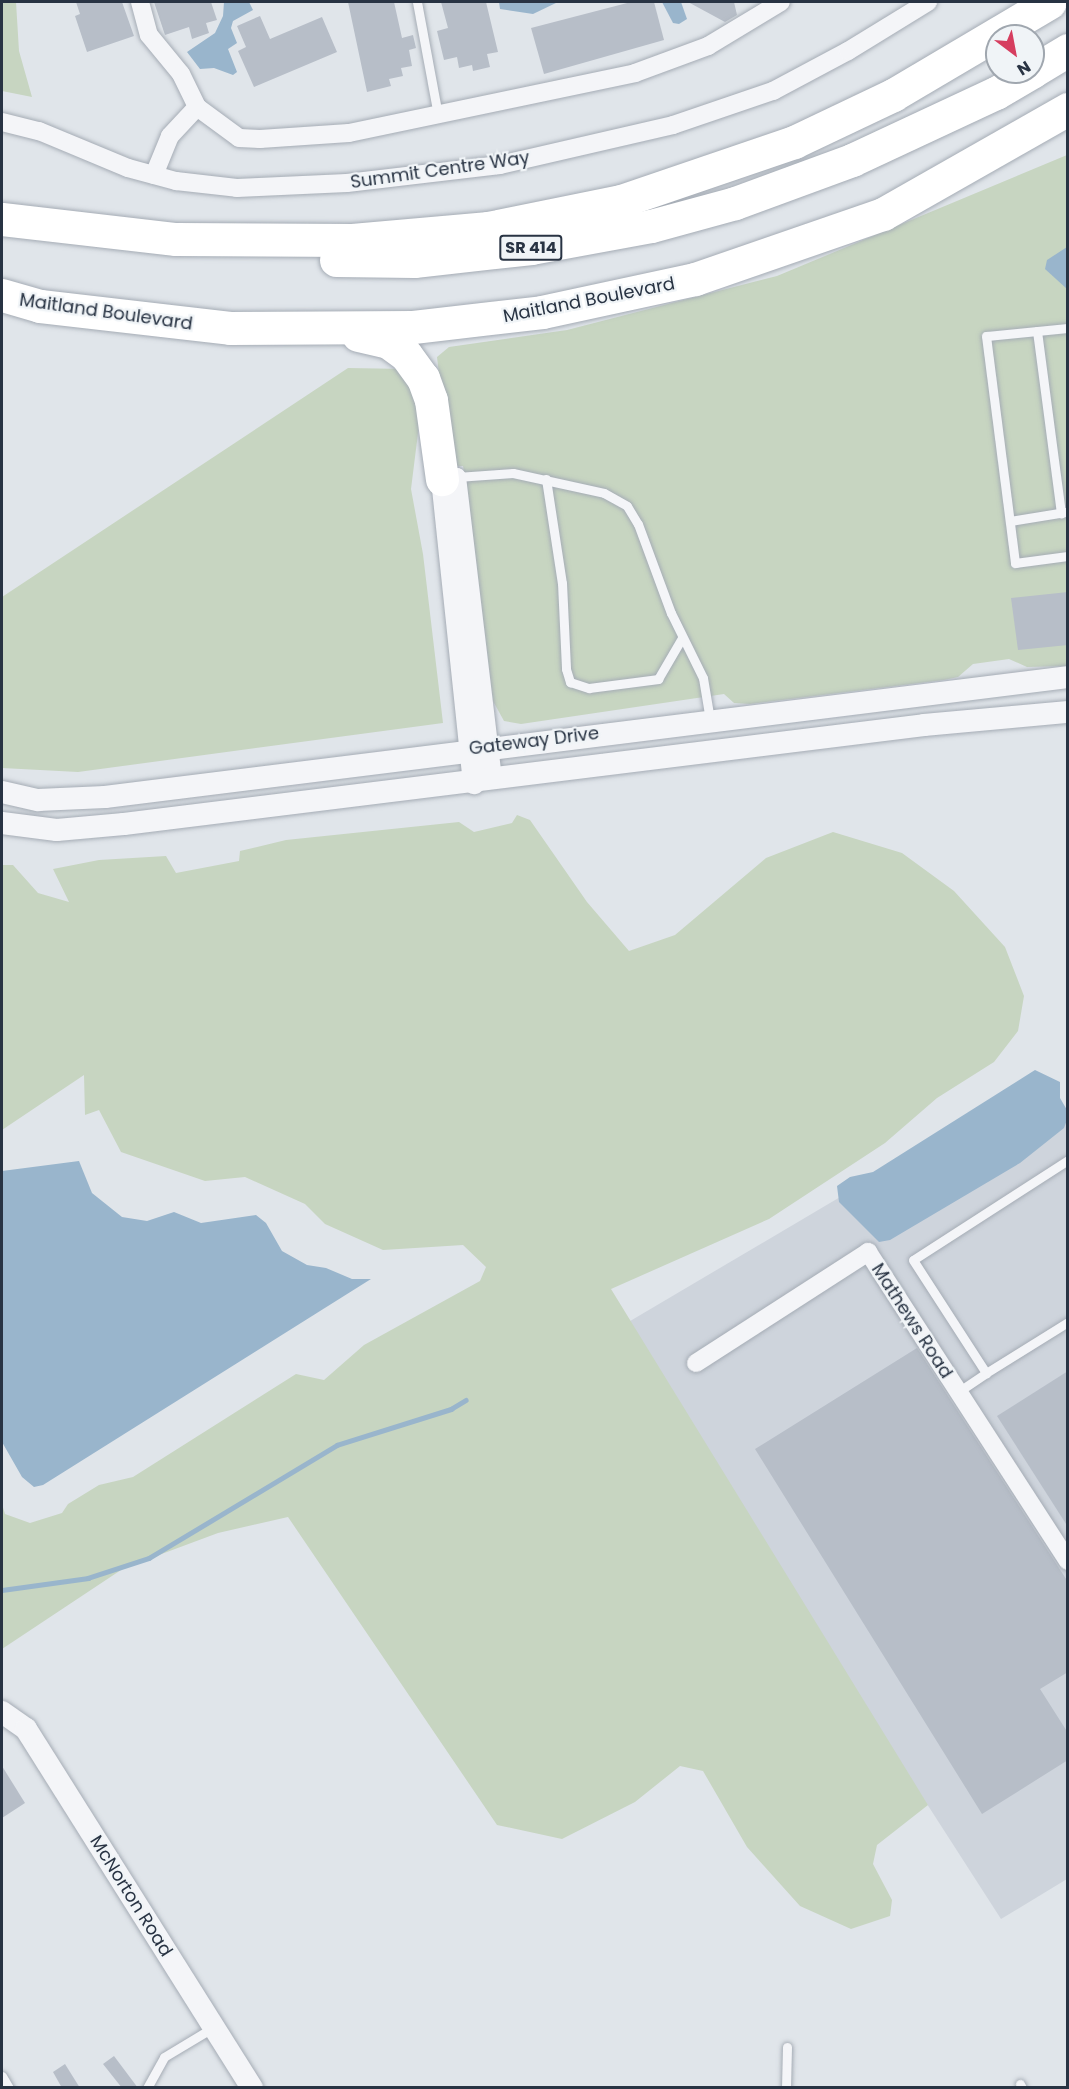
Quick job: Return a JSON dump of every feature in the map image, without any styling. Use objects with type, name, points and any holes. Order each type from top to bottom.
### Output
[{"type":"highway","points":[[2,219],[176,238],[352,240],[488,228],[621,201],[794,142],[893,95],[1050,2]]},
{"type":"highway","name":"SR 414","points":[[1045,64],[1068,50]]},
{"type":"highway","name":"SR 414","points":[[2,219],[125,246],[284,260],[414,261],[531,248],[651,226],[735,203],[852,160],[1011,84]]},
{"type":"highway","name":"Maitland Boulevard","points":[[2,296],[40,306],[230,328],[336,330],[413,327],[542,312],[695,279],[883,214],[1068,109]]},
{"type":"highway","points":[[883,214],[1068,134]]},
{"type":"highway","points":[[336,330],[388,342],[406,355],[423,378],[431,400],[449,478]]},
{"type":"street","points":[[140,2],[149,35],[181,74],[197,107],[239,138],[349,133],[635,73],[708,46],[781,2]]},
{"type":"street","name":"Summit Centre Way","points":[[2,122],[39,131],[154,175],[237,188],[347,183],[512,163],[673,125],[773,91],[848,51],[928,2]]},
{"type":"street","points":[[154,175],[170,136],[197,107]]},
{"type":"street","points":[[449,478],[483,782]]},
{"type":"street","name":"Gateway Drive","points":[[2,792],[38,800],[105,797],[479,748],[1068,677]]},
{"type":"street","points":[[991,686],[994,719]]},
{"type":"street","name":"Gateway Drive","points":[[2,823],[57,830],[124,824],[1068,712]]},
{"type":"street","name":"Mathews Road","points":[[696,1363],[868,1252],[1068,1561]]},
{"type":"street","name":"McNorton Road","points":[[2,1712],[26,1729],[252,2088]]},
{"type":"lane","points":[[417,2],[438,115]]},
{"type":"lane","points":[[1068,328],[986,336],[1015,562],[1068,556]]},
{"type":"lane","points":[[1010,521],[1064,512],[1037,331]]},
{"type":"lane","points":[[449,478],[513,473],[604,494],[627,506],[638,524],[682,638],[703,678],[710,720]]},
{"type":"lane","points":[[546,479],[562,583],[566,669],[570,682],[589,688],[658,679],[682,638]]},
{"type":"lane","points":[[986,1373],[913,1260],[1068,1160]]},
{"type":"lane","points":[[958,1392],[1068,1322]]},
{"type":"lane","points":[[147,2088],[162,2060],[214,2027]]},
{"type":"lane","points":[[786,2088],[787,2047]]},
{"type":"lane","points":[[2,2076],[9,2088]]},
{"type":"shaded area","points":[[1067,1112],[1067,1879],[1001,1919],[620,1327],[852,1190]]},
{"type":"green space","points":[[2,2],[16,2],[19,51],[32,97],[2,91]]},
{"type":"green space","points":[[1067,155],[1067,666],[1027,667],[1009,659],[973,664],[958,677],[944,680],[750,704],[734,703],[724,694],[521,724],[504,721],[493,701],[467,487],[463,466],[450,466],[437,357],[449,347],[567,330],[777,276]]},
{"type":"green space","points":[[348,368],[406,369],[422,401],[411,489],[423,554],[443,723],[78,772],[2,768],[2,597]]},
{"type":"green space","points":[[517,815],[530,820],[587,902],[629,951],[675,935],[766,858],[833,832],[902,853],[954,891],[1005,947],[1024,996],[1018,1031],[994,1062],[937,1098],[885,1143],[769,1219],[611,1289],[928,1805],[877,1845],[873,1864],[892,1900],[890,1916],[851,1929],[800,1906],[747,1847],[703,1771],[680,1766],[635,1802],[562,1839],[497,1825],[288,1517],[218,1533],[124,1568],[2,1649],[2,1504],[5,1514],[30,1523],[62,1513],[68,1504],[99,1485],[133,1477],[296,1374],[324,1380],[364,1345],[480,1281],[486,1267],[463,1245],[383,1250],[325,1224],[305,1204],[245,1177],[205,1181],[121,1152],[99,1110],[85,1115],[84,1075],[2,1130],[2,865],[13,865],[38,893],[69,902],[53,869],[99,860],[166,856],[176,873],[239,861],[240,851],[286,840],[459,822],[474,832],[512,823]]},
{"type":"water","points":[[224,2],[249,2],[253,10],[233,21],[231,28],[237,43],[228,49],[237,72],[233,75],[214,68],[200,69],[187,52],[215,33],[223,16]]},
{"type":"water","points":[[499,2],[558,2],[533,14],[500,9]]},
{"type":"water","points":[[662,2],[681,2],[687,19],[679,24],[673,23]]},
{"type":"water","points":[[1067,247],[1067,289],[1045,269],[1047,260]]},
{"type":"water","points":[[1035,1070],[1060,1082],[1060,1098],[1067,1110],[1067,1120],[1064,1128],[1020,1163],[890,1240],[879,1242],[839,1202],[837,1186],[850,1177],[873,1172]]},
{"type":"water","points":[[79,1161],[92,1193],[122,1217],[147,1221],[174,1212],[201,1223],[256,1215],[266,1223],[282,1251],[307,1265],[326,1268],[352,1279],[371,1279],[43,1485],[34,1487],[22,1477],[2,1442],[2,1171]]},
{"type":"building","points":[[76,2],[122,2],[134,36],[87,52],[75,16],[80,14]]},
{"type":"building","points":[[154,2],[211,2],[217,20],[206,23],[209,33],[192,39],[189,27],[165,35]]},
{"type":"building","points":[[348,2],[394,2],[402,38],[413,35],[416,48],[409,50],[412,66],[401,68],[403,76],[389,79],[391,86],[367,92]]},
{"type":"building","points":[[441,2],[486,2],[498,52],[487,54],[490,67],[473,71],[472,65],[459,68],[457,57],[444,60],[437,31],[448,28]]},
{"type":"building","points":[[631,2],[654,2],[664,40],[544,74],[531,28]]},
{"type":"building","points":[[688,2],[734,2],[737,15],[725,22]]},
{"type":"building","points":[[260,16],[270,39],[322,17],[337,52],[254,87],[238,51],[246,47],[237,26]]},
{"type":"building","points":[[1068,592],[1068,645],[1018,650],[1011,598]]},
{"type":"building","points":[[917,1348],[1068,1582],[1068,1672],[1040,1689],[1068,1733],[1068,1760],[982,1814],[755,1449]]},
{"type":"building","points":[[1068,1371],[1068,1527],[997,1416]]},
{"type":"building","points":[[2,1766],[25,1803],[2,1818]]},
{"type":"building","points":[[114,2056],[138,2088],[122,2088],[103,2064]]},
{"type":"building","points":[[65,2064],[80,2088],[62,2088],[53,2072]]},
{"type":"waterway","points":[[2,1590],[88,1578],[149,1558],[337,1445],[451,1409],[466,1400]]}]
